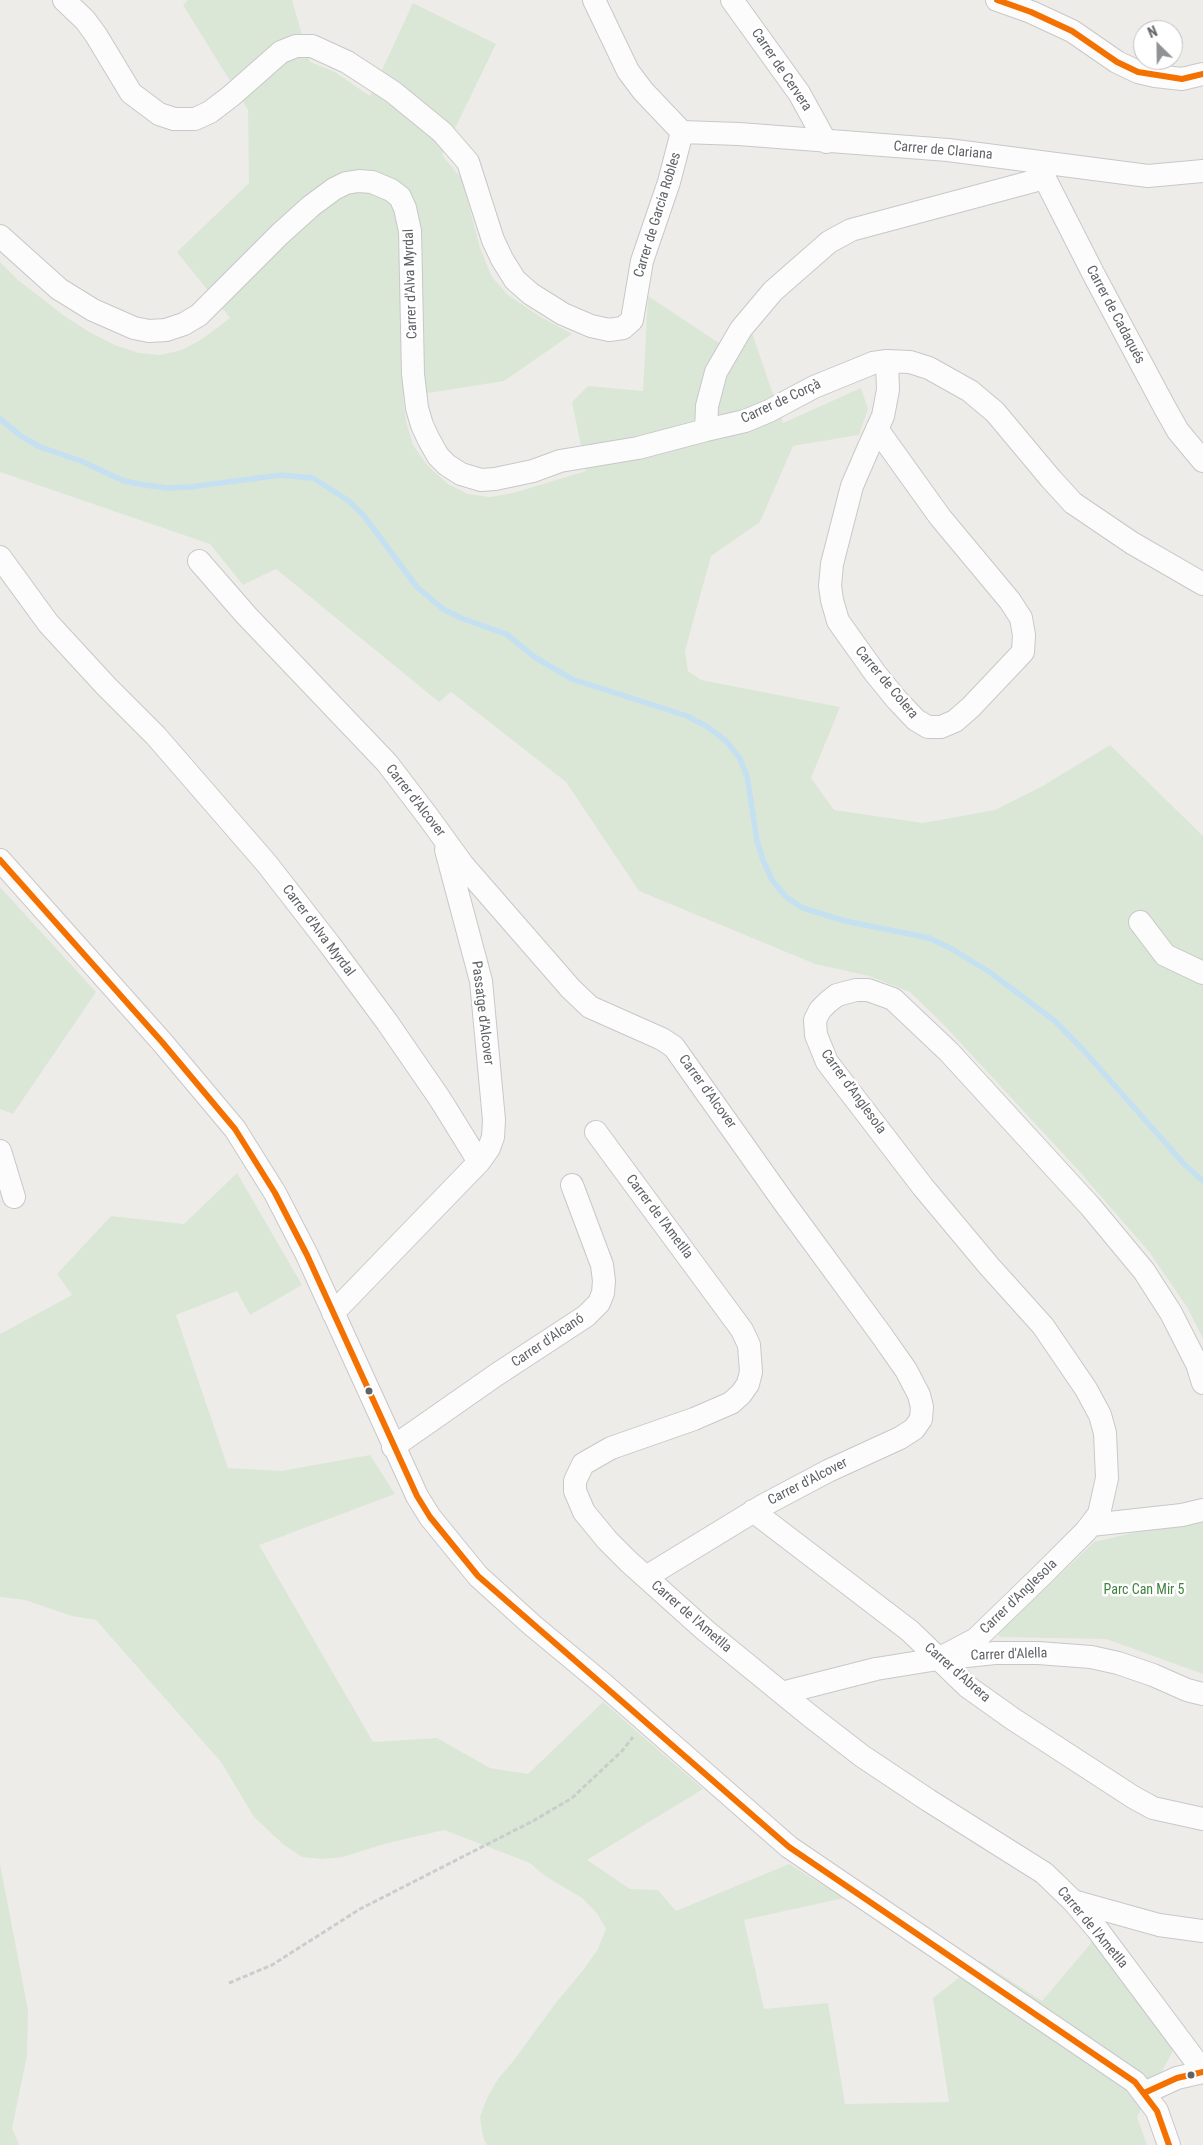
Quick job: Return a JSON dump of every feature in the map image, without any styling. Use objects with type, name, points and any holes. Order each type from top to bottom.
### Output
[{"type":"street","name":"Carrer de Garcia Robles","points":[[64,0],[90,27],[131,93],[159,114],[174,119],[195,118],[210,112],[281,52],[296,46],[312,46],[348,62],[392,92],[442,132],[468,162],[493,240],[515,280],[531,294],[564,314],[609,330],[623,328],[632,320],[642,261],[669,182],[682,132]]},
{"type":"street","points":[[594,0],[628,71],[648,96],[682,132]]},
{"type":"street","name":"Carrer de Cervera","points":[[732,0],[799,93],[826,142]]},
{"type":"street","points":[[997,0],[1031,12],[1072,31],[1117,62],[1138,72],[1182,79],[1203,74]]},
{"type":"street","name":"Carrer de Clariana","points":[[682,132],[739,134],[948,150],[1041,170],[1148,176],[1203,171]]},
{"type":"street","points":[[706,430],[707,406],[716,372],[740,329],[773,291],[829,242],[851,230],[1041,170]]},
{"type":"street","name":"Carrer de Cadaqués","points":[[1041,170],[1165,408],[1178,431],[1203,461]]},
{"type":"street","name":"Carrer d'Alva Myrdal","points":[[0,236],[59,288],[93,310],[134,328],[148,331],[166,330],[184,324],[199,314],[280,234],[311,206],[334,189],[346,183],[372,182],[391,190],[400,197],[405,208],[410,231],[413,374],[417,408],[428,440],[438,456],[447,465],[461,474],[481,480],[495,479],[533,471],[560,461],[638,448],[706,430]]},
{"type":"street","name":"Carrer de Corçà","points":[[706,430],[745,421],[831,379],[873,363],[887,361],[910,362],[929,368],[970,391],[995,412],[1073,503],[1132,543],[1203,584]]},
{"type":"street","name":"Carrer de Colera","points":[[877,430],[940,517],[1010,601],[1021,618],[1024,652],[971,707],[954,721],[941,727],[928,727],[916,720],[897,700],[843,629],[838,621],[832,600],[830,586],[832,564],[852,486],[883,416],[888,390],[887,361]]},
{"type":"street","name":"Carrer d'Alva Myrdal","points":[[0,558],[48,622],[106,686],[156,736],[267,864],[387,1022],[440,1099],[480,1162]]},
{"type":"street","name":"Carrer d'Alcover","points":[[199,561],[246,615],[387,764],[463,865],[571,989],[584,1001],[607,1016],[662,1039],[674,1047],[783,1201],[885,1340],[906,1370],[919,1395],[922,1406],[921,1419],[914,1429],[900,1438],[828,1471],[753,1511],[646,1577]]},
{"type":"street","name":"Passatge d'Alcover","points":[[442,835],[481,981],[494,1120],[493,1137],[489,1148],[480,1162]]},
{"type":"street","points":[[0,860],[202,1088],[235,1128],[275,1193],[307,1255],[394,1447],[430,1517],[478,1576],[789,1847],[1134,2082],[1144,2092],[1157,2111],[1169,2145]]},
{"type":"street","points":[[1140,922],[1165,955],[1203,973]]},
{"type":"street","name":"Carrer d'Anglesola","points":[[938,1659],[976,1639],[1042,1576],[1091,1525],[1099,1514],[1107,1478],[1105,1433],[1100,1415],[1081,1381],[1043,1326],[989,1266],[923,1187],[827,1062],[816,1035],[815,1020],[820,1010],[838,995],[856,990],[868,990],[893,999],[950,1052],[1090,1206],[1144,1272],[1176,1322],[1197,1364],[1203,1383]]},
{"type":"street","name":"Carrer de l'Ametlla","points":[[596,1132],[742,1330],[749,1345],[751,1372],[748,1384],[731,1403],[694,1419],[611,1448],[583,1464],[577,1472],[574,1481],[575,1491],[584,1512],[607,1540],[706,1631],[862,1756],[1044,1873],[1073,1901],[1097,1929],[1203,2071]]},
{"type":"street","points":[[0,1151],[14,1197]]},
{"type":"street","points":[[333,1313],[480,1162]]},
{"type":"street","name":"Carrer d'Alcanó","points":[[394,1447],[489,1380],[586,1316],[599,1303],[603,1293],[604,1281],[602,1265],[572,1185]]},
{"type":"street","points":[[1091,1525],[1182,1516],[1203,1510]]},
{"type":"street","name":"Carrer d'Abrera","points":[[753,1511],[910,1631],[968,1687],[1133,1797],[1153,1808],[1203,1819]]},
{"type":"street","name":"Carrer d'Alella","points":[[782,1693],[876,1669],[938,1659],[995,1653],[1038,1652],[1091,1657],[1153,1675],[1188,1690],[1203,1694]]},
{"type":"street","points":[[1073,1901],[1159,1925],[1203,1931]]},
{"type":"street","points":[[1144,2092],[1177,2078],[1203,2071]]},
{"type":"path","points":[[229,1983],[272,1966],[360,1909],[533,1821],[572,1798],[622,1751],[646,1722]]},
{"type":"green space","points":[[188,0],[292,0],[310,62],[335,72],[370,96],[413,3],[496,44],[442,155],[462,179],[480,248],[492,277],[507,294],[539,316],[572,334],[504,381],[403,397],[406,421],[413,445],[427,465],[448,484],[468,494],[490,497],[513,493],[586,471],[572,402],[588,386],[643,391],[648,296],[737,355],[752,333],[783,423],[861,388],[868,409],[859,435],[793,446],[760,522],[711,556],[685,651],[688,671],[701,680],[840,707],[811,778],[834,810],[923,823],[995,810],[1041,787],[1110,745],[1203,836],[1203,1339],[1187,1307],[1150,1253],[1079,1171],[943,1024],[910,992],[869,976],[815,964],[639,891],[566,782],[451,692],[439,702],[276,569],[243,585],[210,544],[0,472],[0,262],[18,280],[63,315],[91,333],[115,345],[139,353],[160,355],[182,350],[202,339],[230,318],[177,252],[249,183],[248,110],[183,5]]},
{"type":"green space","points":[[0,887],[96,992],[13,1114],[0,1109]]},
{"type":"green space","points":[[237,1173],[302,1285],[250,1315],[237,1291],[176,1315],[228,1468],[281,1471],[370,1455],[395,1494],[259,1545],[373,1742],[437,1738],[490,1768],[528,1774],[603,1702],[703,1789],[587,1860],[630,1889],[658,1890],[676,1911],[789,1864],[844,1898],[744,1920],[764,2009],[828,2003],[845,2104],[949,2102],[933,1998],[980,1961],[1042,2001],[1092,1942],[1174,2049],[1137,2117],[1147,2145],[487,2145],[483,2137],[480,2117],[487,2098],[498,2079],[598,1949],[606,1929],[597,1913],[582,1898],[545,1876],[530,1863],[444,1830],[384,1844],[343,1857],[322,1859],[302,1857],[284,1845],[254,1817],[221,1762],[96,1620],[72,1616],[25,1600],[0,1597],[0,1334],[72,1295],[57,1274],[111,1216],[184,1224]]},
{"type":"green space","name":"Parc Can Mir 5","points":[[1203,1516],[1203,1674],[1106,1639],[999,1637],[999,1633],[1094,1542]]},
{"type":"green space","points":[[0,1864],[28,2010],[27,2056],[12,2128],[19,2145],[0,2145]]},
{"type":"waterway","points":[[0,419],[21,436],[40,447],[81,461],[124,481],[145,485],[167,488],[190,487],[281,475],[313,478],[349,501],[364,516],[417,587],[443,609],[461,618],[506,634],[536,658],[572,679],[687,716],[708,727],[726,741],[739,757],[747,776],[757,841],[763,860],[772,880],[786,897],[803,908],[845,921],[929,938],[950,948],[988,971],[1055,1021],[1085,1052],[1184,1164],[1203,1181]]},
{"type":"transit line","points":[[997,0],[1031,12],[1072,31],[1117,62],[1138,72],[1182,79],[1203,74]]},
{"type":"transit line","points":[[0,860],[162,1042],[235,1129],[275,1193],[307,1255],[417,1496],[430,1517],[478,1576],[789,1847],[1135,2082],[1157,2111],[1169,2145]]},
{"type":"transit line","points":[[1144,2093],[1177,2078],[1203,2072]]}]
